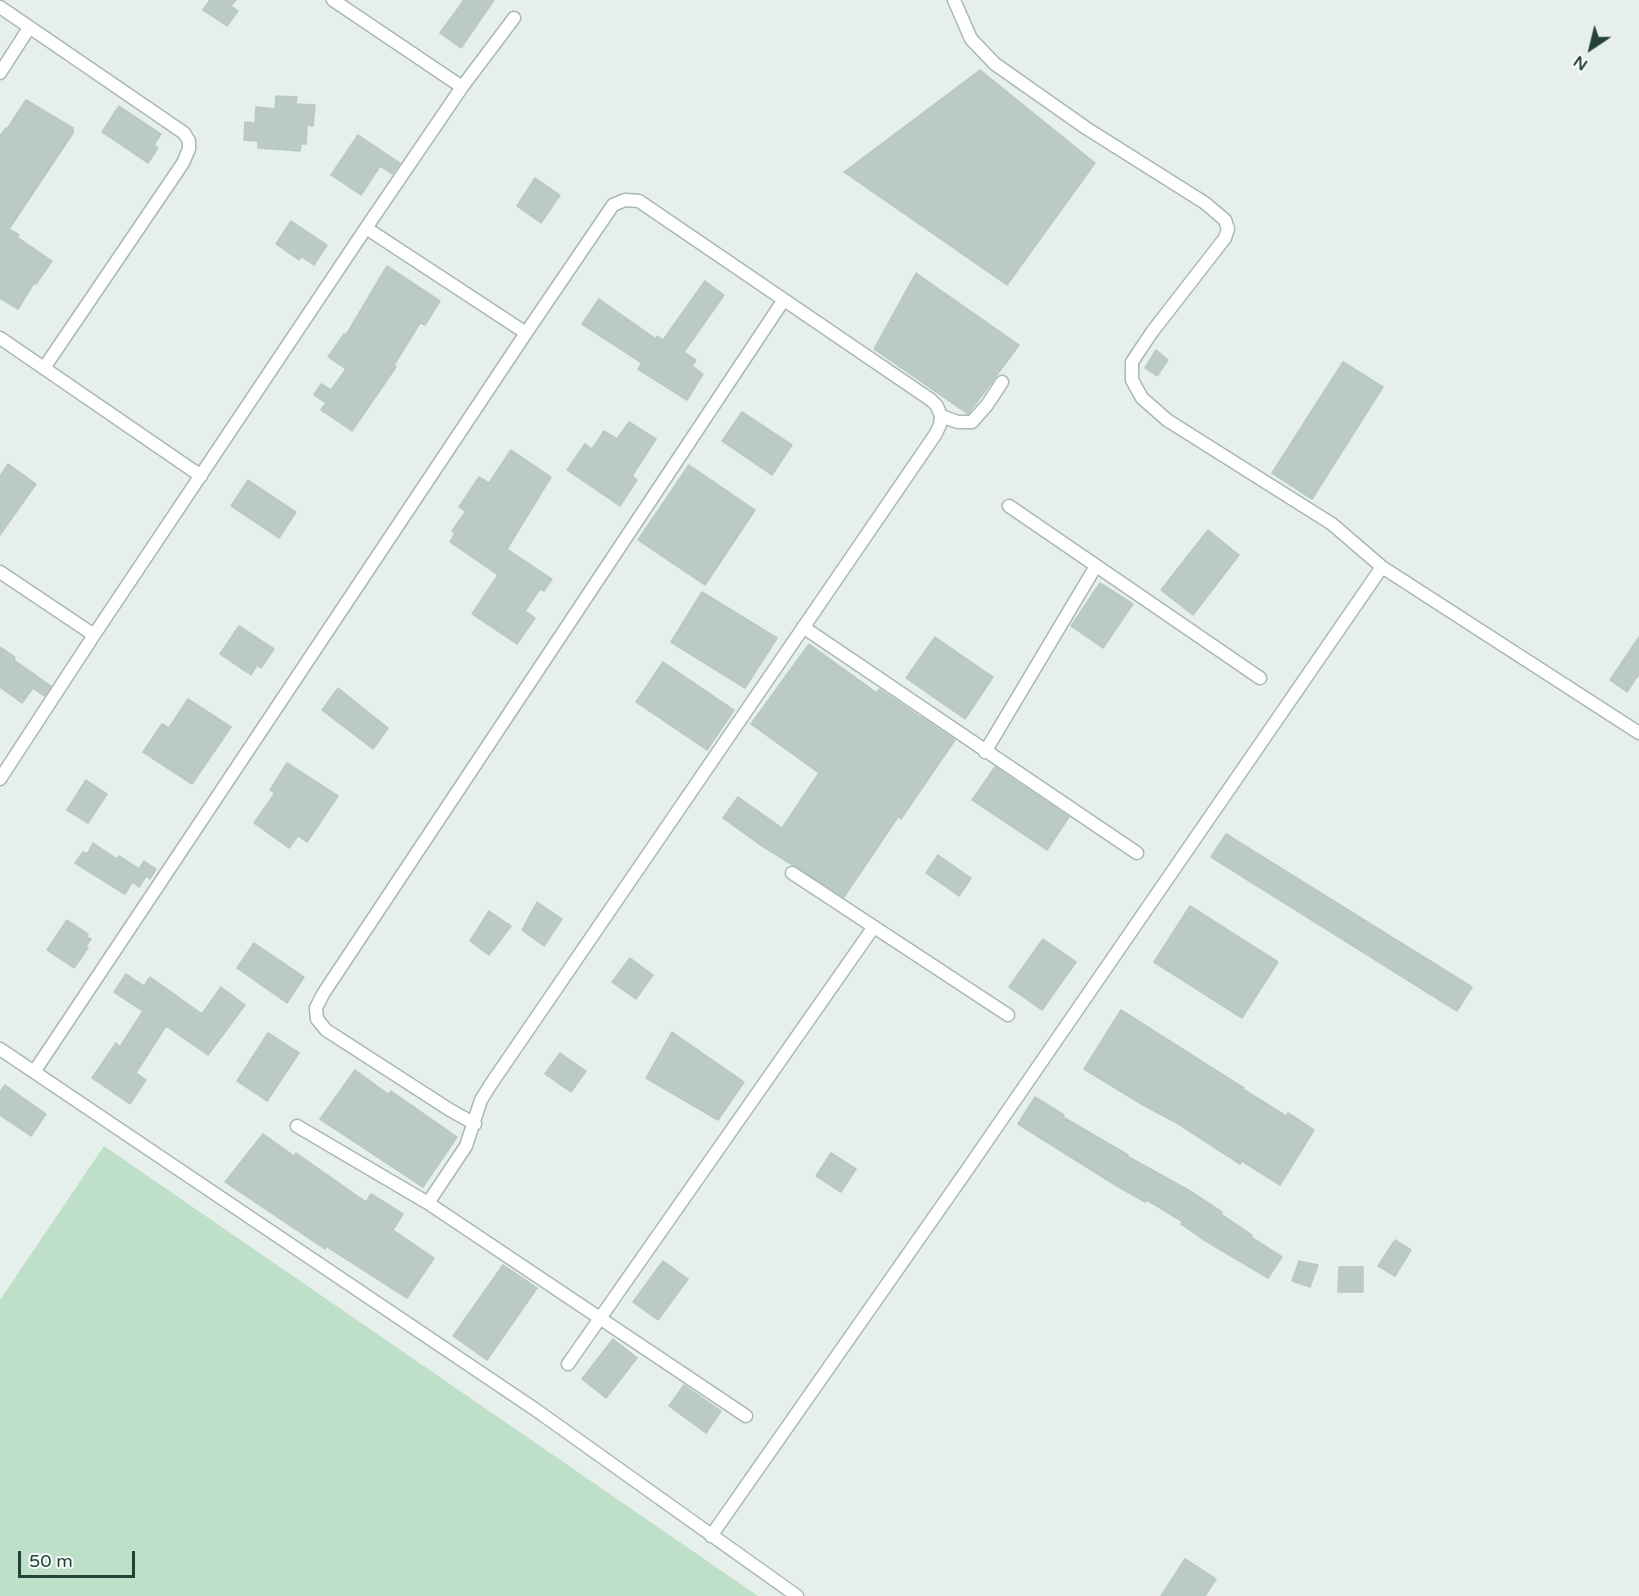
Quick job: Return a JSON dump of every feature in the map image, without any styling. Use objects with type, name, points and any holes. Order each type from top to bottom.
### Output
[{"type":"street","points":[[333,0],[462,87]]},
{"type":"street","points":[[954,0],[970,39],[994,64],[1086,128],[1205,203],[1225,220],[1228,230],[1226,238],[1152,332],[1132,362],[1132,380],[1142,398],[1167,420],[1332,524],[1382,567],[1639,733]]},
{"type":"street","points":[[0,7],[184,133],[189,141],[189,149],[183,163],[44,368]]},
{"type":"street","points":[[0,779],[366,228],[462,87],[514,18]]},
{"type":"street","points":[[0,73],[29,28]]},
{"type":"street","points":[[34,1072],[613,206],[625,200],[639,201],[931,400],[937,406],[941,417],[940,425],[491,1084],[481,1100],[466,1146],[428,1203]]},
{"type":"street","points":[[366,228],[526,333]]},
{"type":"street","points":[[475,1124],[326,1030],[317,1019],[316,1008],[323,994],[783,301]]},
{"type":"street","points":[[0,339],[201,476]]},
{"type":"street","points":[[941,417],[958,422],[972,422],[1002,382]]},
{"type":"street","points":[[1009,506],[1260,678]]},
{"type":"street","points":[[986,752],[1096,566]]},
{"type":"street","points":[[711,1536],[1382,567]]},
{"type":"street","points":[[0,572],[94,635]]},
{"type":"street","points":[[803,627],[1137,854]]},
{"type":"street","points":[[792,873],[1008,1015]]},
{"type":"street","points":[[568,1364],[873,928]]},
{"type":"street","points":[[0,1050],[536,1410],[797,1596]]},
{"type":"street","points":[[297,1126],[428,1203],[746,1416]]},
{"type":"green space","points":[[104,1146],[758,1596],[0,1596],[0,1300]]},
{"type":"building","points":[[210,0],[236,0],[231,6],[238,11],[227,26],[203,10]]},
{"type":"building","points":[[464,0],[494,0],[461,48],[440,33]]},
{"type":"building","points":[[980,70],[1095,163],[1007,285],[844,172]]},
{"type":"building","points":[[276,96],[297,97],[296,104],[315,105],[313,126],[307,125],[306,144],[301,144],[300,151],[258,148],[258,141],[244,140],[245,122],[255,123],[256,107],[275,109]]},
{"type":"building","points":[[26,100],[73,128],[73,133],[9,229],[52,261],[36,284],[34,283],[18,309],[0,298],[0,136]]},
{"type":"building","points":[[119,106],[161,134],[154,145],[158,148],[148,163],[102,132]]},
{"type":"building","points":[[358,135],[400,163],[392,174],[380,166],[361,195],[331,175]]},
{"type":"building","points":[[535,178],[560,195],[541,223],[517,206]]},
{"type":"building","points":[[291,221],[327,245],[314,265],[302,257],[299,260],[276,244]]},
{"type":"building","points":[[387,266],[440,301],[425,325],[420,323],[394,365],[396,367],[352,431],[321,410],[326,403],[314,395],[321,384],[331,390],[346,369],[328,357],[344,334],[346,335]]},
{"type":"building","points":[[916,273],[1019,345],[968,414],[874,349]]},
{"type":"building","points":[[705,281],[724,295],[684,352],[696,360],[692,366],[703,374],[687,400],[638,369],[642,363],[582,324],[599,299],[656,339],[657,336],[663,340]]},
{"type":"building","points":[[1156,350],[1168,360],[1157,376],[1145,368]]},
{"type":"building","points":[[1343,362],[1383,387],[1312,499],[1272,473]]},
{"type":"building","points":[[742,412],[792,445],[772,475],[722,441]]},
{"type":"building","points":[[629,422],[656,439],[632,476],[637,480],[620,506],[567,470],[585,444],[592,449],[604,431],[617,439]]},
{"type":"building","points":[[511,450],[551,477],[507,549],[552,579],[544,591],[540,589],[525,611],[535,618],[517,644],[472,614],[498,575],[450,542],[455,533],[452,531],[466,511],[459,507],[479,477],[489,483]]},
{"type":"building","points":[[8,464],[36,484],[0,535],[0,476]]},
{"type":"building","points":[[689,465],[755,510],[705,585],[638,540]]},
{"type":"building","points":[[248,480],[296,512],[279,538],[231,506]]},
{"type":"building","points":[[1208,530],[1239,555],[1193,615],[1161,590]]},
{"type":"building","points":[[1100,583],[1133,604],[1103,648],[1071,626]]},
{"type":"building","points":[[702,592],[777,638],[745,688],[671,642]]},
{"type":"building","points":[[239,626],[274,649],[261,668],[257,665],[251,675],[220,654]]},
{"type":"building","points":[[935,637],[993,677],[965,719],[906,678]]},
{"type":"building","points":[[1639,637],[1639,674],[1627,692],[1610,680]]},
{"type":"building","points":[[809,644],[877,693],[879,689],[955,740],[901,819],[898,817],[844,897],[759,844],[723,818],[738,797],[782,828],[819,773],[751,724]]},
{"type":"building","points":[[0,647],[15,657],[14,660],[51,686],[44,696],[33,688],[22,703],[0,687]]},
{"type":"building","points":[[663,662],[734,710],[707,750],[636,702]]},
{"type":"building","points":[[338,688],[388,728],[373,749],[322,710]]},
{"type":"building","points":[[188,699],[231,727],[192,784],[143,752],[162,724],[169,728]]},
{"type":"building","points":[[287,763],[338,796],[307,842],[298,836],[289,848],[254,823],[275,793],[270,790]]},
{"type":"building","points":[[995,767],[1069,817],[1047,850],[972,800]]},
{"type":"building","points":[[86,780],[107,794],[88,823],[67,810]]},
{"type":"building","points":[[1226,834],[1472,987],[1457,1011],[1211,857]]},
{"type":"building","points":[[93,843],[117,859],[119,856],[139,869],[144,861],[156,869],[150,879],[146,876],[139,887],[132,882],[125,894],[75,863],[83,852],[87,854]]},
{"type":"building","points":[[938,855],[971,878],[959,896],[926,873]]},
{"type":"building","points":[[537,902],[562,919],[544,946],[522,930]]},
{"type":"building","points":[[1190,906],[1278,962],[1242,1018],[1154,962]]},
{"type":"building","points":[[489,911],[511,926],[489,955],[470,941]]},
{"type":"building","points":[[67,920],[88,934],[87,937],[91,939],[86,946],[88,948],[74,968],[47,950]]},
{"type":"building","points":[[1043,939],[1076,962],[1042,1010],[1009,987]]},
{"type":"building","points":[[254,943],[304,977],[287,1003],[237,968]]},
{"type":"building","points":[[630,958],[653,975],[636,999],[612,982]]},
{"type":"building","points":[[126,974],[144,986],[150,977],[202,1014],[221,987],[245,1005],[208,1055],[166,1026],[136,1073],[146,1080],[130,1104],[92,1078],[116,1043],[120,1047],[143,1011],[114,992]]},
{"type":"building","points":[[1121,1010],[1286,1116],[1288,1113],[1314,1130],[1280,1185],[1242,1161],[1240,1164],[1177,1123],[1084,1069]]},
{"type":"building","points":[[672,1032],[744,1082],[718,1120],[646,1078]]},
{"type":"building","points":[[268,1033],[299,1053],[267,1101],[237,1081]]},
{"type":"building","points":[[560,1053],[586,1071],[571,1092],[545,1074]]},
{"type":"building","points":[[355,1070],[388,1094],[391,1091],[457,1137],[423,1187],[320,1119]]},
{"type":"building","points":[[5,1085],[46,1114],[31,1136],[0,1115],[0,1092]]},
{"type":"building","points":[[1035,1097],[1127,1156],[1190,1191],[1222,1212],[1221,1214],[1252,1235],[1251,1237],[1282,1257],[1268,1278],[1204,1240],[1181,1224],[1183,1222],[1147,1200],[1145,1202],[1117,1186],[1018,1124]]},
{"type":"building","points":[[263,1134],[294,1156],[296,1153],[366,1202],[371,1194],[403,1214],[393,1230],[434,1258],[407,1298],[326,1246],[325,1249],[225,1182]]},
{"type":"building","points":[[831,1153],[856,1169],[841,1192],[816,1176]]},
{"type":"building","points":[[1395,1240],[1411,1250],[1395,1276],[1378,1266]]},
{"type":"building","points":[[663,1261],[688,1279],[658,1320],[633,1302]]},
{"type":"building","points":[[1299,1261],[1318,1265],[1310,1287],[1292,1281]]},
{"type":"building","points":[[503,1265],[537,1288],[487,1360],[453,1336]]},
{"type":"building","points":[[1339,1267],[1363,1267],[1363,1292],[1338,1292]]},
{"type":"building","points":[[613,1339],[637,1358],[606,1398],[582,1379]]},
{"type":"building","points":[[684,1385],[721,1411],[706,1433],[669,1406]]},
{"type":"building","points":[[1185,1559],[1216,1579],[1205,1596],[1161,1596]]}]
